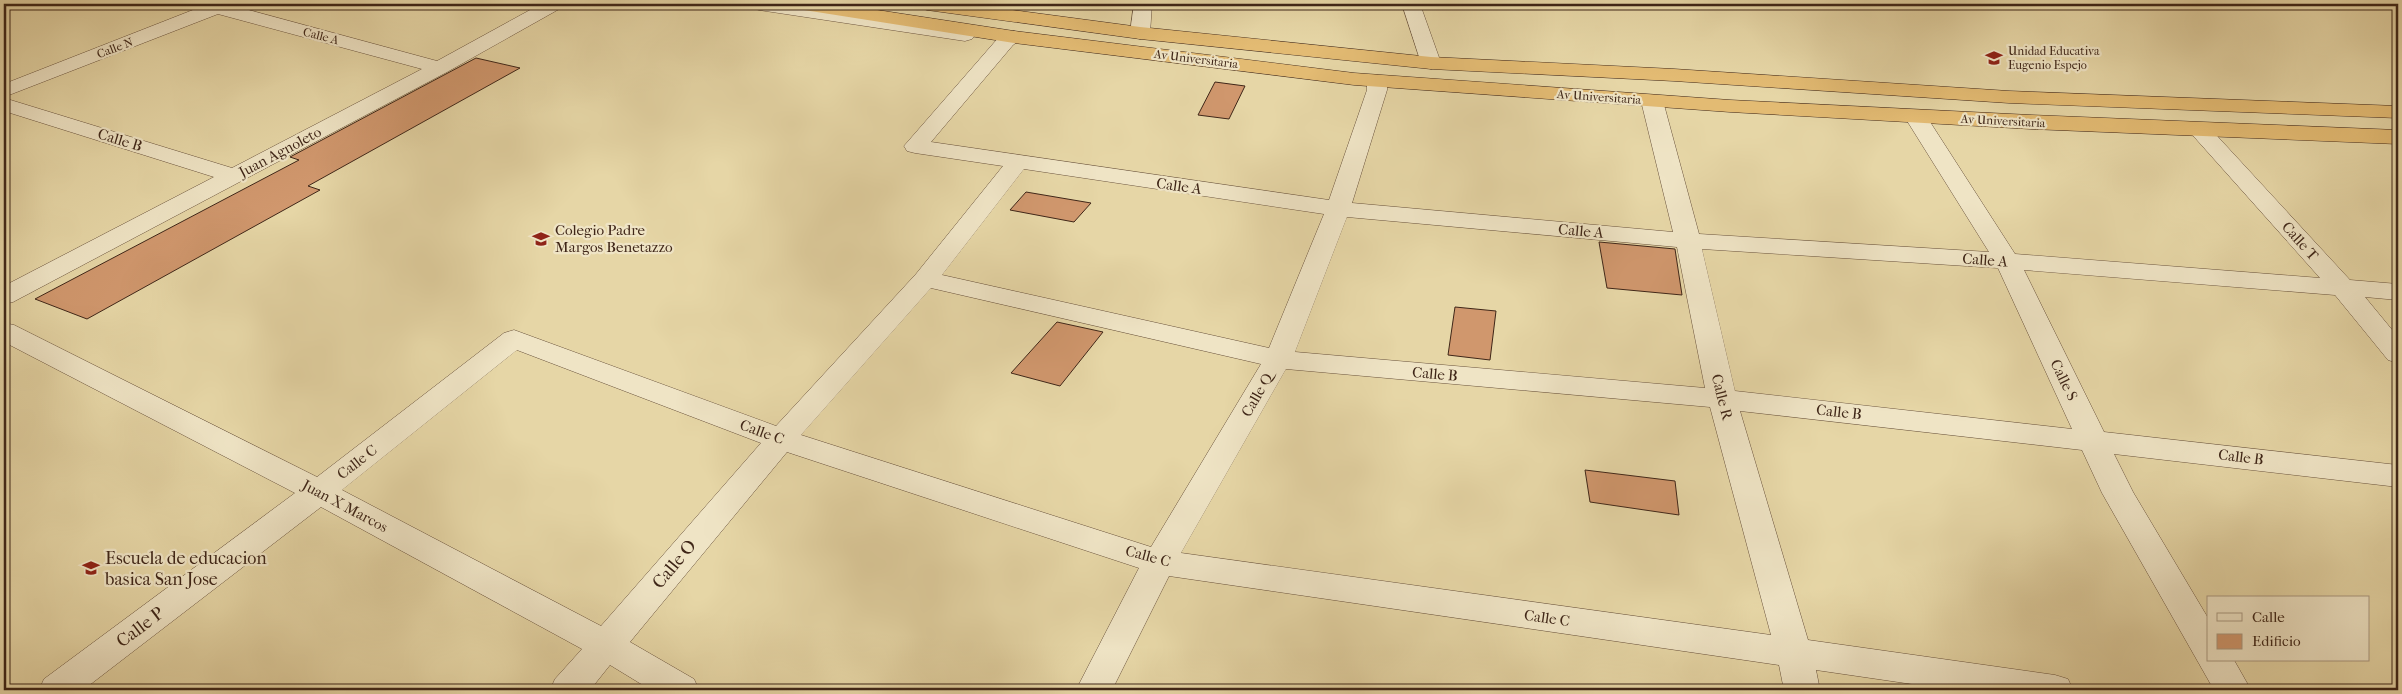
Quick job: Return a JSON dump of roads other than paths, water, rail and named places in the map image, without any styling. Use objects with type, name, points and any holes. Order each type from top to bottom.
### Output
[{"type":"highway","name":"Av Universitaria","points":[[804,4],[864,9],[1010,39],[1377,81],[1652,101],[1915,116],[2200,130],[2398,137]]},
{"type":"highway","name":"Av Universitaria","points":[[927,4],[1140,33],[1431,63],[1674,75],[2010,97],[2398,112]]},
{"type":"highway","points":[[2010,97],[2031,122]]},
{"type":"street","name":"Juan Agnoleto","points":[[4,296],[440,68],[554,4]]},
{"type":"street","points":[[759,4],[1010,39]]},
{"type":"street","points":[[1140,33],[1143,4]]},
{"type":"street","points":[[1411,4],[1431,63]]},
{"type":"street","name":"Calle A","points":[[215,5],[440,68]]},
{"type":"street","name":"Calle N","points":[[4,91],[215,5]]},
{"type":"street","name":"Calle A","points":[[1010,39],[915,146],[1338,209],[1688,240],[2007,261],[2398,292]]},
{"type":"street","name":"Calle Q","points":[[1094,690],[1159,562],[1278,360],[1338,209],[1377,90],[1377,81]]},
{"type":"street","name":"Calle R","points":[[1652,101],[1688,240],[1722,399],[1794,654],[1802,690]]},
{"type":"street","name":"Calle B","points":[[4,104],[236,176]]},
{"type":"street","name":"Calle S","points":[[1915,116],[2007,261],[2118,493],[2207,646]]},
{"type":"street","name":"Calle T","points":[[2200,130],[2342,287],[2398,354]]},
{"type":"street","name":"Calle O","points":[[568,690],[781,439],[925,278],[1018,162]]},
{"type":"street","name":"Calle B","points":[[925,278],[1278,360],[1722,399],[2398,476]]},
{"type":"street","name":"Juan X Marcos","points":[[4,331],[319,492],[606,644],[681,690]]},
{"type":"street","name":"Calle C","points":[[319,492],[514,339],[781,439],[1159,562],[2055,690]]},
{"type":"street","name":"Calle P","points":[[57,690],[319,492]]},
{"type":"street","points":[[2217,662],[2233,690]]},
{"type":"place","name":"Unidad Educativa Eugenio Espejo","points":[[1994,58]]},
{"type":"place","name":"Colegio Padre Margos Benetazzo","points":[[541,239]]},
{"type":"place","name":"Escuela de educacion basica San Jose","points":[[91,568]]}]
